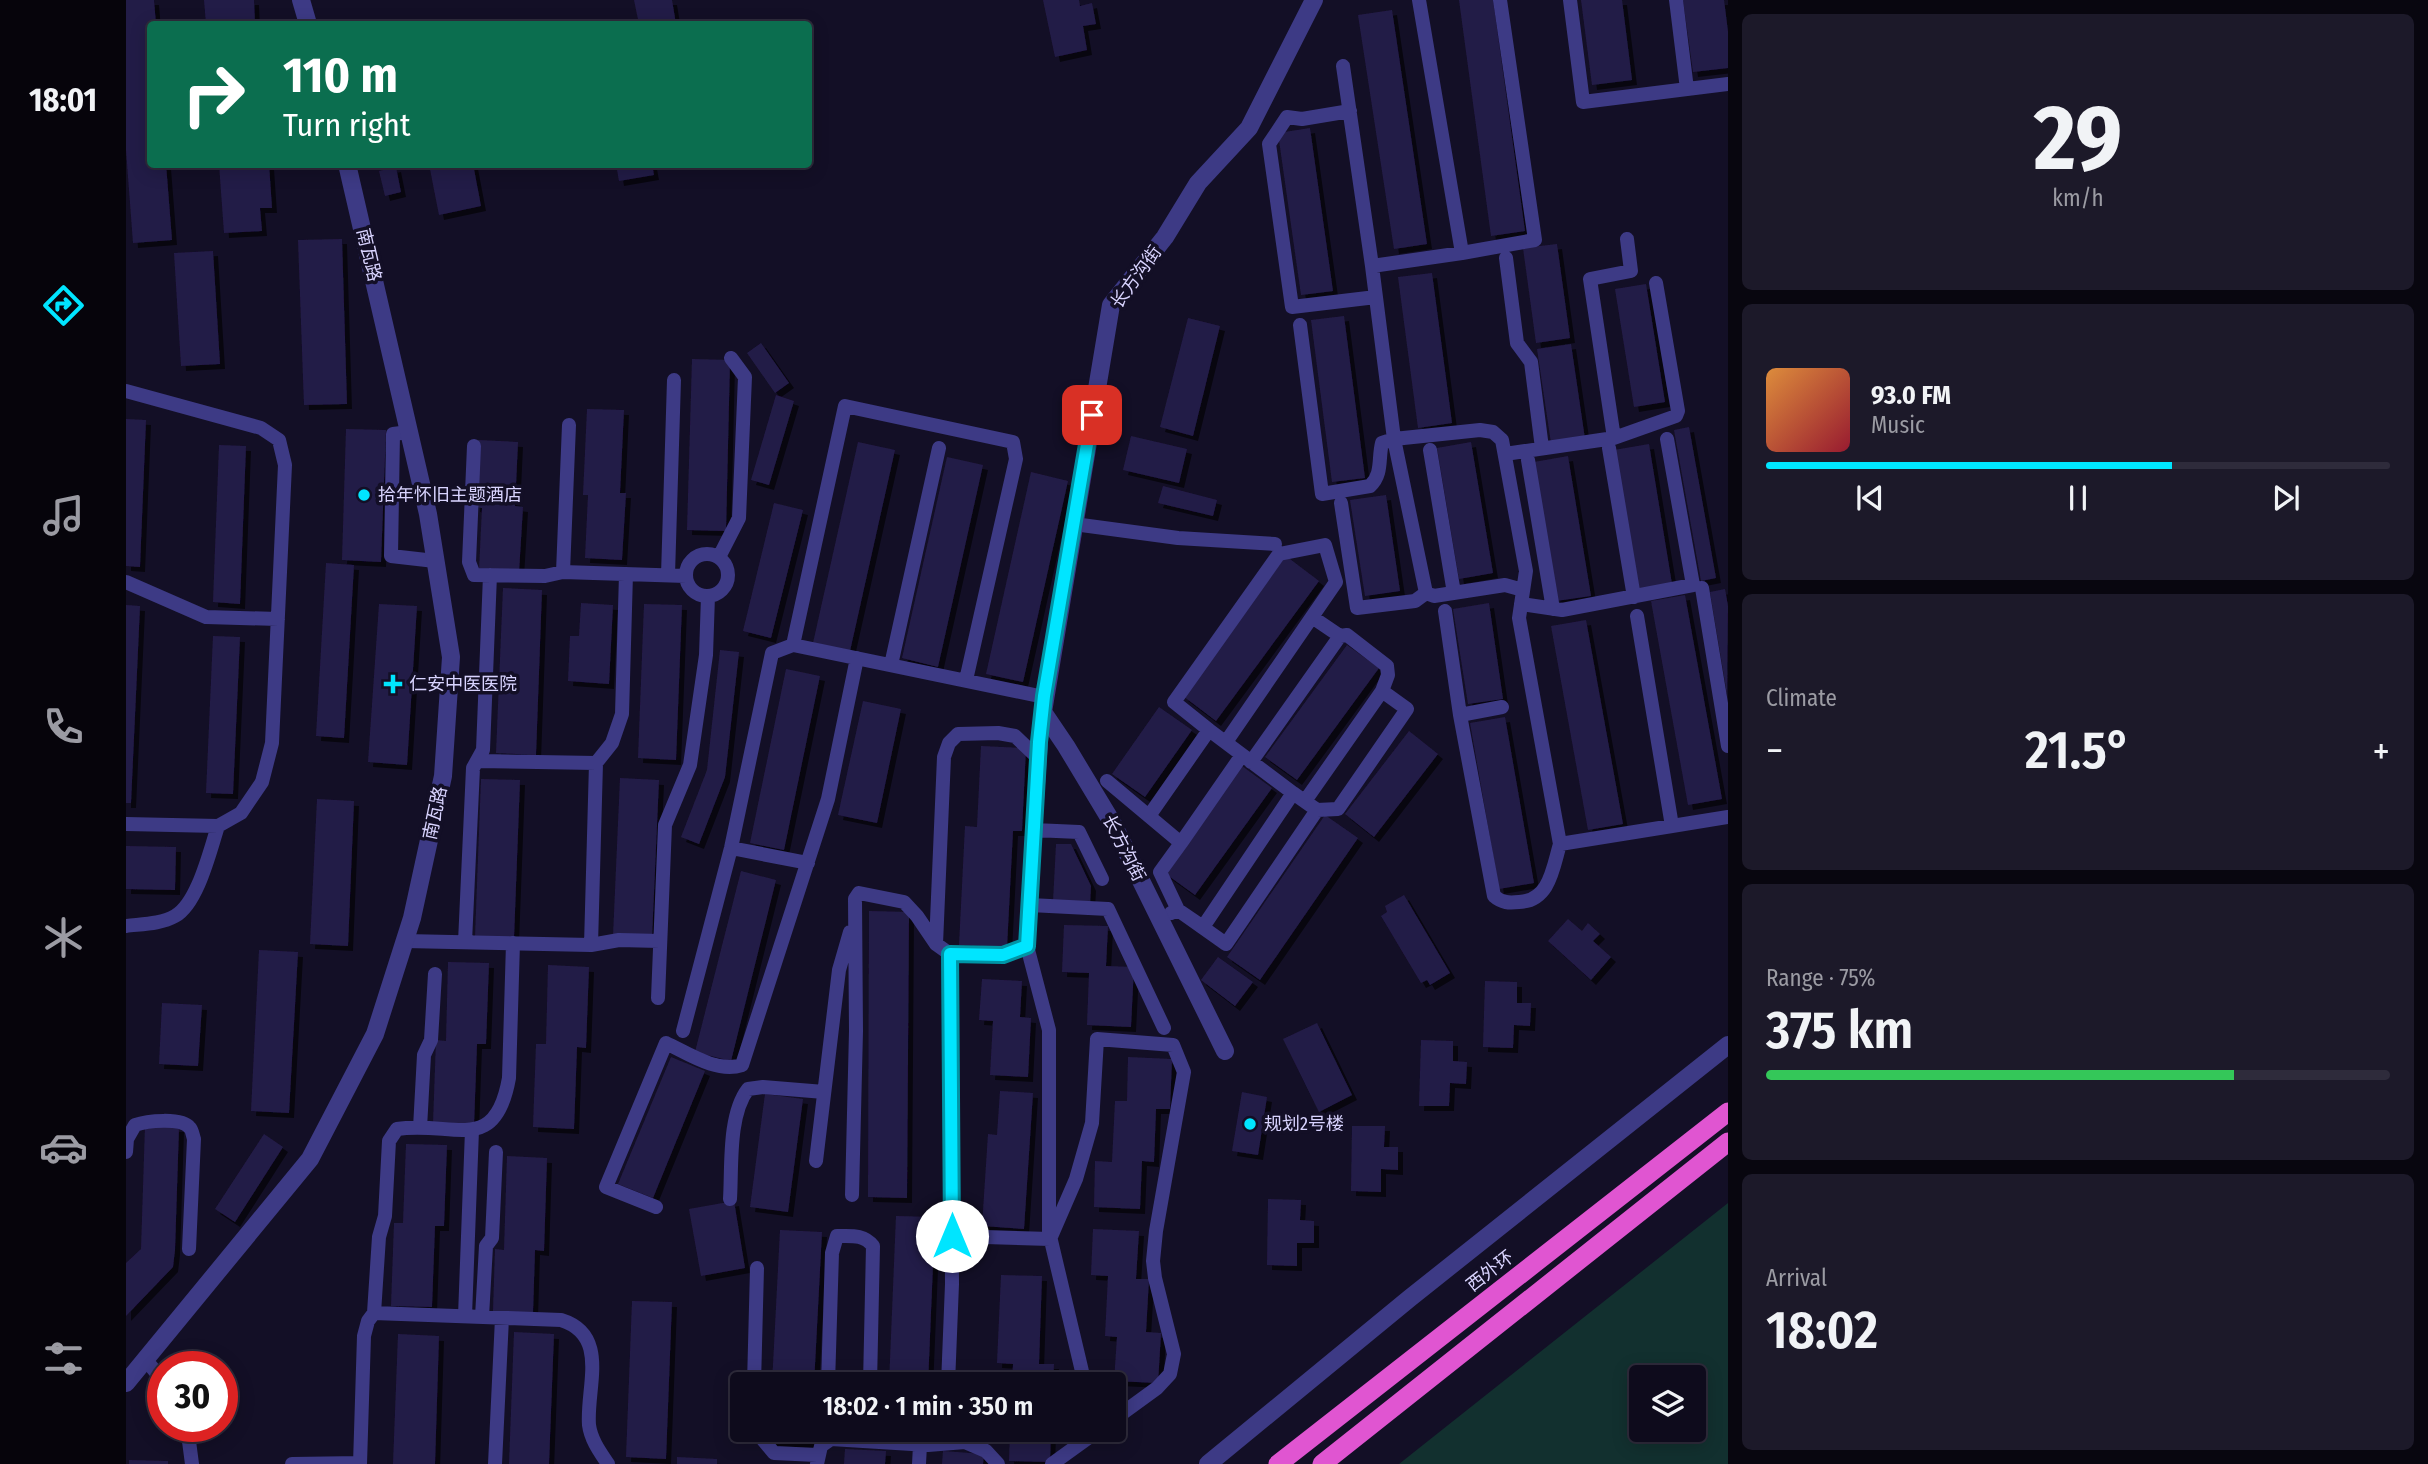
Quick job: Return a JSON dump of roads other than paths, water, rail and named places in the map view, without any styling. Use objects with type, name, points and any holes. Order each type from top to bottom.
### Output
[{"type":"highway","name":"西外环","points":[[1278,1464],[1728,1112]]},
{"type":"highway","points":[[1322,1464],[1728,1142]]},
{"type":"street","points":[[301,0],[307,21]]},
{"type":"street","name":"长方沟街","points":[[1225,1051],[1113,824],[1044,704],[1111,305],[1165,237],[1198,183],[1250,128],[1314,0]]},
{"type":"street","points":[[1419,0],[1462,253]]},
{"type":"street","points":[[1372,266],[1535,240],[1500,0]]},
{"type":"street","points":[[1570,0],[1583,102],[1728,84]]},
{"type":"street","points":[[1676,0],[1687,89]]},
{"type":"street","points":[[1343,66],[1394,439],[1426,593]]},
{"type":"street","points":[[1350,111],[1302,118],[1287,117],[1269,144],[1292,307],[1376,297]]},
{"type":"street","name":"南瓦路","points":[[126,1383],[310,1159],[375,1034],[412,918],[443,776],[451,657],[428,514],[348,168]]},
{"type":"street","points":[[1627,239],[1631,271],[1590,279],[1634,597]]},
{"type":"street","points":[[1506,258],[1517,343],[1531,362],[1542,448]]},
{"type":"street","points":[[1505,454],[1542,448],[1611,443],[1676,416],[1678,411],[1656,283]]},
{"type":"street","points":[[1300,325],[1322,494],[1370,486],[1376,481],[1379,472],[1382,443],[1394,439],[1480,430],[1493,432],[1502,440],[1526,571],[1519,618],[1560,844],[1547,887],[1537,897],[1526,902],[1501,902],[1494,896],[1460,715],[1445,611]]},
{"type":"street","points":[[719,557],[739,519],[745,377],[731,358]]},
{"type":"street","points":[[668,575],[674,380]]},
{"type":"street","points":[[126,391],[261,428],[279,440],[285,465],[272,743],[262,782],[241,813],[218,826],[126,824]]},
{"type":"street","points":[[793,645],[845,406],[1013,442],[1016,459],[966,680]]},
{"type":"street","points":[[563,572],[569,425]]},
{"type":"street","points":[[409,432],[393,434],[391,556],[435,561]]},
{"type":"street","points":[[1426,593],[1434,596],[1505,585],[1522,597],[1562,610],[1692,585],[1667,439]]},
{"type":"street","points":[[474,446],[469,562],[474,575],[545,576],[563,572],[686,576]]},
{"type":"street","points":[[891,665],[939,448]]},
{"type":"street","points":[[1430,450],[1454,593]]},
{"type":"street","points":[[1528,460],[1553,609]]},
{"type":"street","points":[[1341,503],[1357,608],[1415,601],[1426,593]]},
{"type":"street","points":[[1074,524],[1178,538],[1275,544]]},
{"type":"street","points":[[1226,742],[1336,582],[1325,545],[1279,554],[1174,702],[1209,730],[1311,805],[1338,809],[1407,709],[1382,691]]},
{"type":"street","points":[[706,554],[719,557],[727,568],[728,581],[719,593],[708,596],[698,594],[692,589],[686,576],[687,569],[694,558],[706,554]]},
{"type":"street","points":[[591,945],[596,763],[612,743],[622,714],[626,574]]},
{"type":"street","points":[[465,942],[473,768],[483,750],[490,575]]},
{"type":"street","points":[[126,582],[205,617],[278,620]]},
{"type":"street","points":[[1702,588],[1728,746]]},
{"type":"street","points":[[658,998],[665,825],[690,765],[706,655],[708,596]]},
{"type":"street","points":[[1637,616],[1672,826]]},
{"type":"street","points":[[1312,617],[1340,636],[1347,635],[1387,666],[1386,683],[1226,944],[1178,910],[1160,872],[1340,636]]},
{"type":"street","points":[[683,1031],[731,848],[772,653],[793,645],[966,680],[1044,704],[1038,758],[1027,946],[1049,1030],[1050,1239],[1082,1372]]},
{"type":"street","points":[[656,1208],[606,1187],[666,1043],[719,1067],[731,1069],[742,1065],[828,799],[857,658]]},
{"type":"street","points":[[1460,715],[1502,707]]},
{"type":"street","points":[[1149,816],[1209,730]]},
{"type":"street","points":[[936,944],[944,757],[949,743],[958,734],[999,733],[1015,736],[1038,758]]},
{"type":"street","points":[[477,761],[596,763]]},
{"type":"street","points":[[1107,781],[1181,843]]},
{"type":"street","points":[[1178,910],[1203,927],[1293,793]]},
{"type":"street","points":[[1560,844],[1728,817]]},
{"type":"street","points":[[126,926],[176,915],[188,903],[203,872],[218,826]]},
{"type":"street","points":[[1034,830],[1079,832],[1101,879]]},
{"type":"street","points":[[731,848],[808,863]]},
{"type":"street","points":[[852,1195],[856,1031],[855,899],[859,893],[904,902],[936,944],[950,954],[1003,955],[1027,946]]},
{"type":"street","points":[[1030,905],[1108,909],[1164,1028]]},
{"type":"street","points":[[1159,918],[1178,910]]},
{"type":"street","points":[[816,1161],[839,970],[855,918]]},
{"type":"street","points":[[405,941],[591,945],[619,940],[660,941]]},
{"type":"street","points":[[292,1464],[360,1464],[364,1336],[374,1312],[379,1237],[385,1216],[389,1141],[397,1129],[478,1130],[489,1124],[499,1112],[506,1097],[509,1078],[513,943]]},
{"type":"street","points":[[948,1372],[952,1236],[950,954]]},
{"type":"street","points":[[420,1128],[424,1055],[431,1040],[435,974]]},
{"type":"street","points":[[1050,1239],[1076,1179],[1092,1123],[1097,1039],[1173,1045],[1184,1072],[1153,1261],[1174,1354],[1170,1374],[1157,1388],[1126,1411]]},
{"type":"street","points":[[1208,1464],[1410,1298],[1728,1045]]},
{"type":"street","points":[[730,1199],[735,1115],[740,1099],[748,1089],[763,1087],[824,1092]]},
{"type":"street","points":[[126,1152],[127,1139],[135,1125],[148,1120],[184,1123],[191,1129],[194,1139],[189,1249]]},
{"type":"street","points":[[465,1316],[472,1130]]},
{"type":"street","points":[[482,1317],[486,1246],[492,1238],[496,1152]]},
{"type":"street","points":[[828,1372],[832,1253],[837,1236],[861,1237],[868,1239],[873,1246],[870,1372]]},
{"type":"street","points":[[952,1236],[1050,1239]]},
{"type":"street","points":[[754,1372],[757,1268]]},
{"type":"street","points":[[374,1312],[561,1320],[573,1324],[582,1331],[587,1340],[592,1363],[589,1425],[592,1438],[608,1464]]},
{"type":"street","points":[[495,1464],[502,1318]]},
{"type":"street","points":[[189,1442],[192,1464]]},
{"type":"street","points":[[765,1442],[774,1453],[821,1448]]},
{"type":"street","points":[[903,1442],[920,1445],[929,1442]]},
{"type":"street","points":[[966,1442],[986,1451],[998,1464]]},
{"type":"street","points":[[1052,1464],[1081,1442]]},
{"type":"street","points":[[919,1464],[920,1445]]},
{"type":"place","name":"拾年怀旧主题酒店","points":[[364,495]]},
{"type":"place","name":"仁安中医医院","points":[[393,684]]},
{"type":"place","name":"规划2号楼","points":[[1250,1124]]}]
